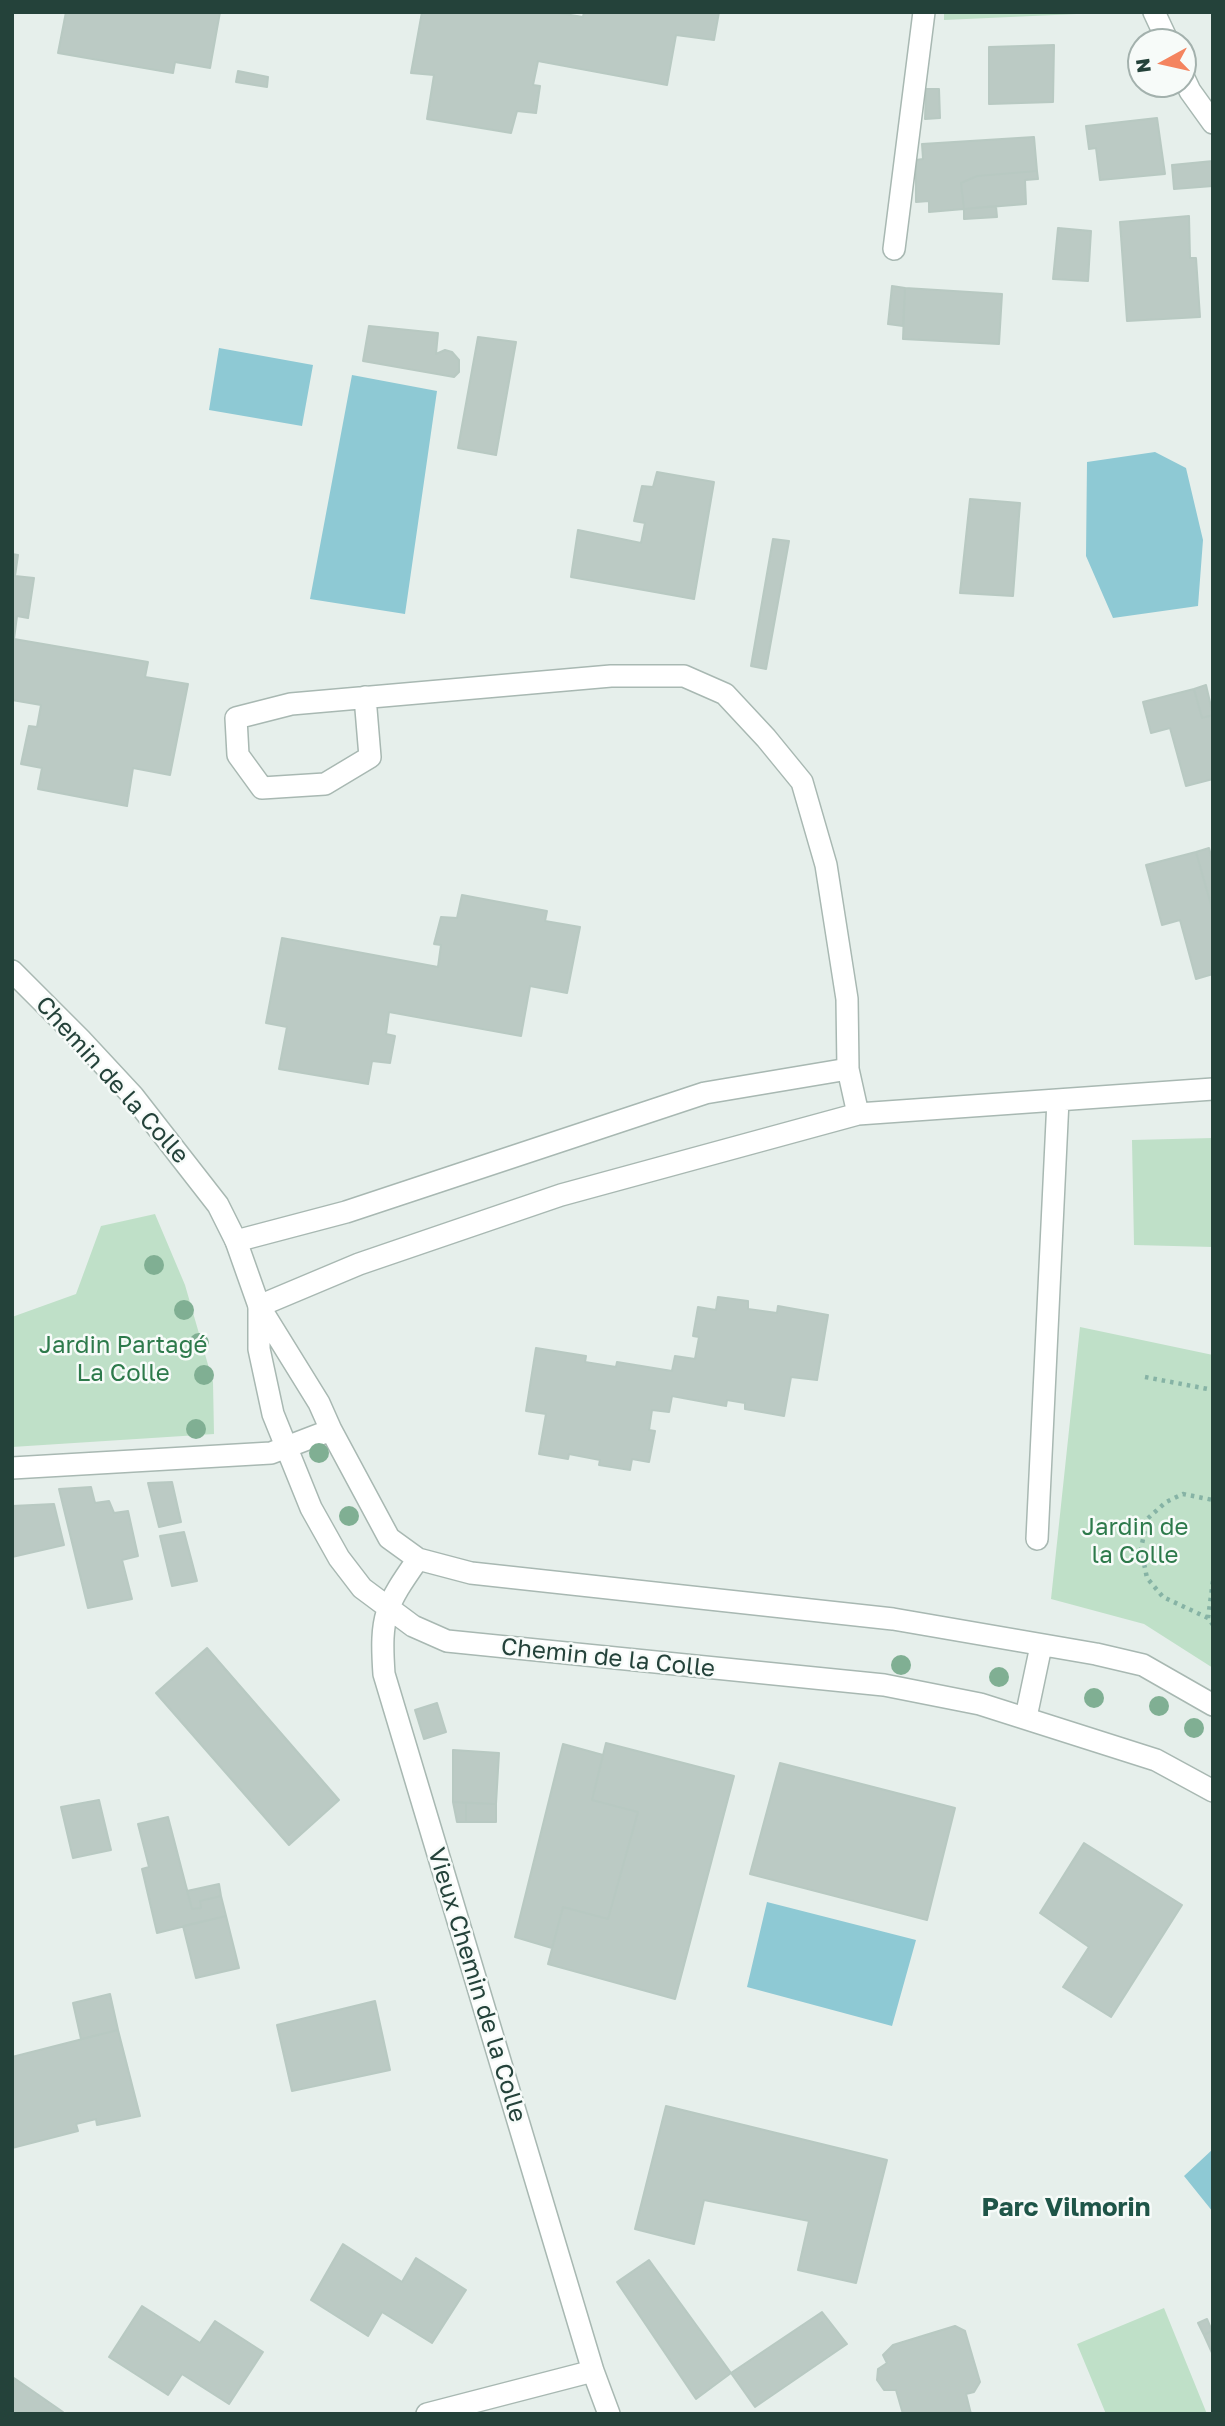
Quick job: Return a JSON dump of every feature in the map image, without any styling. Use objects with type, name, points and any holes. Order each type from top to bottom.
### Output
[{"type":"street","points":[[894,249],[924,12]]},
{"type":"street","points":[[1154,12],[1161,28]]},
{"type":"street","points":[[1194,98],[1213,123]]},
{"type":"street","points":[[365,697],[370,757],[326,784],[262,788],[238,755],[236,718],[291,704],[365,697],[623,676],[684,676],[725,694],[802,782],[826,865],[847,999],[848,1069],[858,1114]]},
{"type":"street","name":"Chemin de la Colle","points":[[12,971],[133,1096],[218,1205],[236,1241],[259,1306],[319,1403],[389,1538],[418,1559],[471,1573],[893,1619],[1096,1654],[1143,1665],[1213,1705]]},
{"type":"street","points":[[236,1241],[346,1212],[705,1093],[848,1069]]},
{"type":"street","points":[[259,1306],[359,1264],[561,1195],[858,1114],[1213,1089]]},
{"type":"street","points":[[1037,1539],[1058,1100]]},
{"type":"street","name":"Chemin de la Colle","points":[[259,1306],[259,1349],[273,1414],[311,1508],[339,1558],[362,1588],[413,1626],[447,1641],[884,1685],[981,1704],[1156,1760],[1213,1791]]},
{"type":"street","points":[[12,1468],[271,1453],[331,1430]]},
{"type":"street","name":"Vieux Chemin de la Colle","points":[[418,1559],[388,1605],[381,1636],[384,1674],[593,2371],[609,2414]]},
{"type":"street","points":[[1026,1717],[1041,1646]]},
{"type":"street","points":[[427,2414],[593,2371]]},
{"type":"path","points":[[1145,1377],[1213,1390]]},
{"type":"path","points":[[1213,1500],[1183,1494],[1166,1502],[1147,1519],[1141,1549],[1147,1578],[1163,1597],[1208,1618],[1213,1625]]},
{"type":"path","points":[[1208,1618],[1213,1581]]},
{"type":"green space","points":[[944,12],[1121,12],[944,20]]},
{"type":"green space","points":[[1213,1138],[1213,1247],[1134,1245],[1132,1140]]},
{"type":"green space","name":"Jardin Partagé La Colle","points":[[155,1214],[185,1285],[213,1382],[214,1434],[12,1447],[12,1317],[76,1294],[101,1226]]},
{"type":"green space","name":"Jardin de la Colle","points":[[1080,1327],[1213,1355],[1213,1668],[1144,1624],[1051,1599]]},
{"type":"green space","points":[[1164,2308],[1207,2414],[1106,2414],[1077,2344]]},
{"type":"water","points":[[219,348],[313,365],[302,426],[209,410]]},
{"type":"water","points":[[352,375],[437,391],[405,614],[310,599]]},
{"type":"water","points":[[1155,452],[1186,468],[1203,540],[1198,606],[1113,618],[1086,556],[1087,462]]},
{"type":"water","points":[[767,1902],[916,1940],[892,2026],[747,1987]]},
{"type":"water","points":[[1213,2149],[1213,2212],[1184,2176]]},
{"type":"building","points":[[66,12],[220,12],[210,68],[175,62],[173,73],[58,53]]},
{"type":"building","points":[[422,12],[552,12],[583,17],[584,12],[719,12],[714,40],[676,35],[667,85],[538,61],[533,85],[540,86],[536,113],[517,111],[511,133],[427,119],[434,75],[411,73]]},
{"type":"building","points":[[1054,45],[1053,102],[989,104],[989,47]]},
{"type":"building","points":[[238,71],[268,77],[267,87],[236,82]]},
{"type":"building","points":[[926,89],[939,89],[940,118],[925,119]]},
{"type":"building","points":[[1157,118],[1165,174],[1100,180],[1096,148],[1089,149],[1086,126]]},
{"type":"building","points":[[1034,137],[1037,171],[977,176],[961,183],[964,209],[929,212],[929,201],[916,202],[916,160],[923,159],[922,144]]},
{"type":"building","points":[[1213,161],[1213,186],[1174,189],[1172,165]]},
{"type":"building","points":[[1037,171],[1038,179],[1025,180],[1026,204],[964,209],[961,183],[977,176]]},
{"type":"building","points":[[996,206],[997,217],[964,219],[964,209]]},
{"type":"building","points":[[1189,216],[1190,258],[1196,258],[1200,317],[1127,321],[1120,222]]},
{"type":"building","points":[[1058,228],[1091,231],[1088,281],[1053,279]]},
{"type":"building","points":[[892,286],[905,288],[903,326],[888,324]]},
{"type":"building","points":[[905,288],[1002,294],[999,344],[903,339]]},
{"type":"building","points":[[369,326],[438,333],[436,354],[445,350],[452,352],[459,360],[459,372],[454,377],[363,361]]},
{"type":"building","points":[[478,337],[516,342],[496,455],[458,448]]},
{"type":"building","points":[[657,472],[714,482],[694,599],[571,577],[578,530],[641,543],[645,523],[634,521],[642,486],[653,487]]},
{"type":"building","points":[[970,499],[1020,503],[1013,596],[960,593]]},
{"type":"building","points":[[773,539],[789,541],[766,669],[751,666]]},
{"type":"building","points":[[12,554],[18,555],[15,576],[34,578],[28,618],[17,616],[14,639],[148,662],[145,677],[188,684],[170,775],[133,768],[127,806],[38,789],[42,768],[21,764],[29,726],[37,727],[41,705],[12,700]]},
{"type":"building","points":[[1206,685],[1213,715],[1202,718],[1194,689]]},
{"type":"building","points":[[1194,689],[1202,718],[1213,715],[1213,779],[1186,786],[1170,728],[1151,733],[1143,702]]},
{"type":"building","points":[[1209,848],[1213,863],[1213,912],[1196,852]]},
{"type":"building","points":[[1196,852],[1213,912],[1213,974],[1196,979],[1180,920],[1162,925],[1146,865]]},
{"type":"building","points":[[462,895],[547,911],[545,921],[580,927],[567,993],[530,986],[521,1036],[389,1012],[386,1034],[395,1036],[390,1063],[372,1061],[368,1084],[279,1069],[287,1027],[266,1023],[282,938],[438,967],[441,945],[434,944],[441,917],[457,918]]},
{"type":"building","points":[[718,1297],[748,1301],[748,1309],[777,1313],[778,1306],[828,1315],[817,1380],[791,1377],[784,1416],[745,1409],[745,1403],[727,1400],[726,1406],[672,1396],[669,1412],[652,1410],[649,1430],[655,1431],[649,1462],[632,1459],[630,1470],[599,1465],[600,1460],[569,1454],[568,1459],[539,1454],[546,1414],[526,1411],[536,1348],[586,1356],[585,1362],[616,1367],[617,1362],[672,1371],[675,1356],[695,1359],[699,1337],[693,1336],[698,1307],[716,1310]]},
{"type":"building","points":[[172,1482],[181,1522],[159,1527],[148,1483]]},
{"type":"building","points":[[91,1487],[95,1503],[109,1501],[114,1513],[128,1511],[138,1556],[122,1560],[132,1599],[88,1608],[59,1489]]},
{"type":"building","points":[[54,1504],[64,1545],[12,1557],[12,1506]]},
{"type":"building","points":[[184,1532],[197,1581],[172,1586],[160,1536]]},
{"type":"building","points":[[207,1648],[339,1800],[289,1845],[156,1693]]},
{"type":"building","points":[[437,1703],[446,1732],[424,1739],[415,1710]]},
{"type":"building","points":[[606,1743],[734,1776],[675,1999],[548,1964],[563,1907],[608,1919],[638,1812],[592,1800]]},
{"type":"building","points":[[563,1744],[603,1755],[592,1800],[638,1812],[608,1919],[563,1907],[552,1948],[515,1937]]},
{"type":"building","points":[[453,1750],[499,1753],[496,1804],[453,1802]]},
{"type":"building","points":[[780,1763],[955,1808],[927,1920],[750,1874]]},
{"type":"building","points":[[99,1800],[111,1850],[73,1858],[61,1807]]},
{"type":"building","points":[[453,1802],[466,1803],[466,1822],[457,1822]]},
{"type":"building","points":[[466,1803],[496,1804],[496,1822],[466,1822]]},
{"type":"building","points":[[168,1817],[192,1909],[201,1908],[200,1901],[221,1896],[226,1916],[157,1933],[142,1869],[149,1867],[138,1824]]},
{"type":"building","points":[[1084,1843],[1182,1905],[1111,2017],[1063,1987],[1089,1947],[1040,1913]]},
{"type":"building","points":[[219,1884],[221,1896],[200,1901],[201,1908],[192,1909],[187,1891]]},
{"type":"building","points":[[226,1916],[239,1968],[196,1978],[183,1926]]},
{"type":"building","points":[[110,1994],[118,2030],[81,2039],[73,2003]]},
{"type":"building","points":[[375,2001],[390,2070],[292,2091],[277,2025]]},
{"type":"building","points":[[118,2030],[140,2116],[97,2125],[96,2119],[76,2124],[78,2131],[12,2148],[12,2057]]},
{"type":"building","points":[[666,2106],[887,2160],[856,2283],[798,2270],[809,2221],[704,2200],[694,2244],[635,2229]]},
{"type":"building","points":[[343,2244],[402,2282],[416,2258],[466,2290],[432,2343],[382,2312],[368,2336],[311,2300]]},
{"type":"building","points":[[649,2260],[731,2373],[696,2399],[617,2282]]},
{"type":"building","points":[[142,2306],[200,2343],[215,2321],[263,2352],[229,2404],[182,2374],[168,2395],[109,2357]]},
{"type":"building","points":[[822,2312],[847,2344],[755,2407],[731,2373]]},
{"type":"building","points":[[1207,2319],[1212,2331],[1204,2335],[1198,2323]]},
{"type":"building","points":[[955,2326],[965,2331],[980,2382],[974,2392],[966,2394],[971,2414],[903,2414],[896,2390],[884,2390],[877,2380],[878,2369],[887,2363],[883,2355],[893,2345]]},
{"type":"building","points":[[1213,2331],[1213,2355],[1204,2335]]},
{"type":"building","points":[[14,2378],[63,2412],[12,2414]]},
{"type":"district","name":"Parc Vilmorin","points":[[1066,2208]]}]
